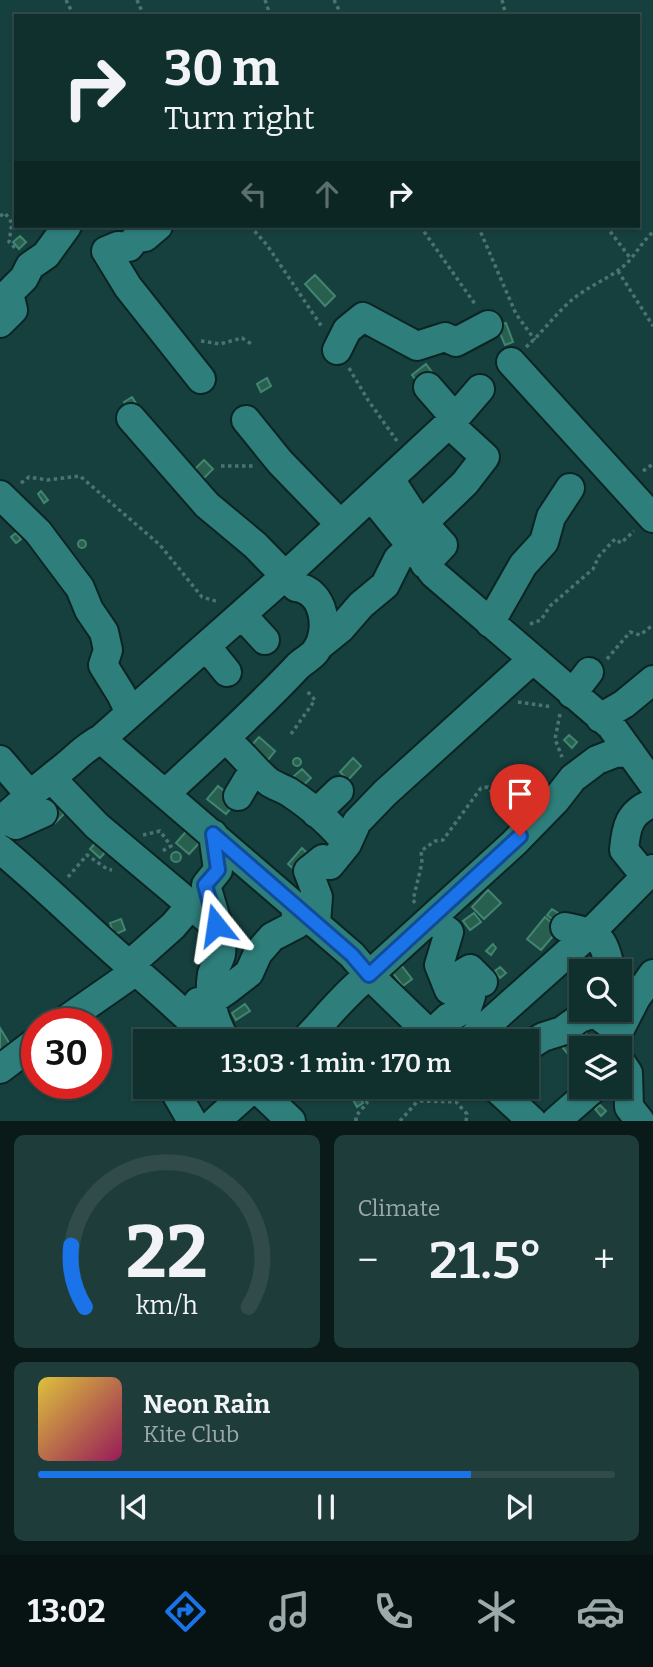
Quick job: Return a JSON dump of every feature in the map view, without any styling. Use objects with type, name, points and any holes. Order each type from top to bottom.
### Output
[{"type":"street","points":[[0,323],[13,310],[9,293],[24,278],[30,266],[46,255],[66,228]]},
{"type":"street","points":[[156,228],[145,237],[136,238],[129,247],[118,246],[106,251],[128,288],[201,379]]},
{"type":"street","points":[[337,350],[347,330],[363,317],[417,346],[445,337],[456,342],[488,325]]},
{"type":"street","points":[[512,362],[652,517]]},
{"type":"street","points":[[165,794],[385,585],[398,559],[420,545],[485,457],[452,421],[428,387]]},
{"type":"street","points":[[2,820],[27,784],[101,739],[285,576],[452,421],[480,388]]},
{"type":"street","points":[[131,418],[207,505],[255,545],[296,587],[312,593],[320,603],[323,618],[320,645]]},
{"type":"street","points":[[246,420],[280,462],[340,524]]},
{"type":"street","points":[[379,488],[397,490],[416,519],[420,545],[490,623],[611,726],[653,784]]},
{"type":"street","points":[[490,623],[523,565],[544,542],[551,517],[570,488]]},
{"type":"street","points":[[8,491],[80,588],[89,610],[104,632],[108,650],[103,666],[130,713]]},
{"type":"street","points":[[242,615],[265,640]]},
{"type":"street","points":[[206,646],[226,672]]},
{"type":"street","points":[[327,926],[308,871],[323,859],[330,865],[347,844],[357,822],[497,691],[522,651]]},
{"type":"street","points":[[572,694],[589,672]]},
{"type":"street","points":[[600,718],[624,704],[653,680]]},
{"type":"street","points":[[101,739],[295,905],[327,926],[369,975],[425,1029]]},
{"type":"street","points":[[225,739],[240,751],[254,769],[319,801],[347,844]]},
{"type":"street","points":[[0,746],[27,784],[79,797],[96,827],[217,927]]},
{"type":"street","points":[[316,1029],[350,989],[432,919],[514,843],[569,782],[586,755],[630,752]]},
{"type":"street","points":[[238,796],[254,769]]},
{"type":"street","points":[[480,1029],[520,983],[578,930],[649,873],[624,850],[627,824],[653,803]]},
{"type":"street","points":[[213,834],[218,870],[205,885],[217,927],[221,955],[212,972],[211,1001],[214,1029]]},
{"type":"street","points":[[0,849],[44,885],[201,1029]]},
{"type":"street","points":[[136,971],[136,959],[173,926],[191,905]]},
{"type":"street","points":[[164,995],[201,1003],[211,1001],[249,973],[258,953],[272,937],[297,924],[295,905]]},
{"type":"street","points":[[428,1029],[432,1003],[441,1006],[465,987],[439,965],[449,932],[432,919]]},
{"type":"street","points":[[578,930],[605,946],[608,959]]},
{"type":"street","points":[[83,1008],[136,971]]},
{"type":"street","points":[[632,995],[653,974]]},
{"type":"street","points":[[539,1040],[562,1031],[574,1022]]},
{"type":"street","points":[[0,1069],[21,1053]]},
{"type":"street","points":[[179,1099],[192,1121]]},
{"type":"street","points":[[216,1121],[241,1099]]},
{"type":"street","points":[[267,1099],[291,1121]]},
{"type":"street","points":[[513,1099],[537,1115],[570,1099]]},
{"type":"street","points":[[627,1099],[629,1107],[640,1121]]},
{"type":"path","points":[[0,216],[5,213],[12,223],[9,242]]},
{"type":"path","points":[[424,228],[488,325]]},
{"type":"path","points":[[479,228],[516,314],[536,338],[570,302],[618,271],[653,232]]},
{"type":"path","points":[[608,228],[631,259]]},
{"type":"path","points":[[0,243],[9,242]]},
{"type":"path","points":[[9,242],[30,266]]},
{"type":"path","points":[[618,271],[653,326]]},
{"type":"path","points":[[172,345],[187,341],[220,344],[243,338],[253,345]]},
{"type":"path","points":[[8,491],[29,477],[47,480],[80,476],[160,545],[202,597],[225,604],[242,615]]},
{"type":"path","points":[[522,651],[527,625],[541,620],[550,606],[593,569],[615,539],[621,542],[652,517]]},
{"type":"path","points":[[589,672],[601,665],[630,632],[640,635],[653,625]]},
{"type":"path","points":[[291,675],[315,700],[291,733]]},
{"type":"path","points":[[497,691],[512,701],[561,707],[555,740],[569,782]]},
{"type":"path","points":[[432,919],[412,900],[422,863],[421,851],[435,841],[443,840],[481,788],[488,787],[500,804],[503,819],[512,831],[514,843]]},
{"type":"path","points":[[356,1121],[356,1116],[367,1103],[366,1099]]},
{"type":"path","points":[[400,1121],[420,1101],[456,1101],[467,1114],[466,1121]]},
{"type":"building","points":[[20,236],[26,242],[19,249],[13,242]]},
{"type":"building","points":[[315,275],[335,296],[325,306],[305,284]]},
{"type":"building","points":[[506,323],[513,342],[505,345],[497,326]]},
{"type":"building","points":[[426,364],[432,372],[418,383],[412,375]]},
{"type":"building","points":[[267,378],[271,386],[261,392],[257,384]]},
{"type":"building","points":[[132,397],[139,408],[131,413],[124,402]]},
{"type":"building","points":[[204,460],[213,469],[197,485],[188,476]]},
{"type":"building","points":[[41,491],[48,500],[44,503],[38,494]]},
{"type":"building","points":[[16,533],[21,539],[16,543],[11,537]]},
{"type":"building","points":[[82,540],[86,544],[82,548],[78,544]]},
{"type":"building","points":[[569,735],[577,742],[572,748],[564,740]]},
{"type":"building","points":[[259,737],[275,751],[267,761],[250,747]]},
{"type":"building","points":[[297,758],[301,762],[297,766],[293,762]]},
{"type":"building","points":[[353,758],[361,766],[348,780],[340,772]]},
{"type":"building","points":[[302,769],[311,778],[296,792],[287,782]]},
{"type":"building","points":[[218,786],[237,801],[226,814],[207,799]]},
{"type":"building","points":[[57,805],[64,814],[55,823],[47,815]]},
{"type":"building","points":[[190,827],[203,839],[189,854],[176,843]]},
{"type":"building","points":[[98,840],[108,849],[100,858],[90,849]]},
{"type":"building","points":[[302,848],[312,858],[298,873],[288,864]]},
{"type":"building","points":[[176,852],[181,857],[176,862],[171,857]]},
{"type":"building","points":[[488,890],[501,903],[484,919],[472,907]]},
{"type":"building","points":[[552,909],[558,913],[552,919],[547,915]]},
{"type":"building","points":[[474,913],[481,922],[470,930],[463,921]]},
{"type":"building","points":[[545,917],[559,929],[541,950],[527,939]]},
{"type":"building","points":[[121,919],[125,930],[114,935],[110,923]]},
{"type":"building","points":[[493,944],[496,948],[491,955],[486,951]]},
{"type":"building","points":[[402,966],[412,979],[403,986],[393,973]]},
{"type":"building","points":[[500,967],[506,973],[500,978],[495,971]]},
{"type":"building","points":[[245,1004],[250,1011],[236,1020],[232,1013]]},
{"type":"building","points":[[578,1024],[588,1036],[569,1036],[568,1054],[558,1042]]},
{"type":"building","points":[[0,1028],[11,1046],[0,1051]]},
{"type":"building","points":[[353,1099],[361,1099],[363,1103],[357,1107]]},
{"type":"building","points":[[600,1105],[606,1111],[601,1116],[595,1109]]},
{"type":"route","points":[[216,925],[205,885],[218,870],[213,834],[352,955],[369,975],[520,836]]}]
